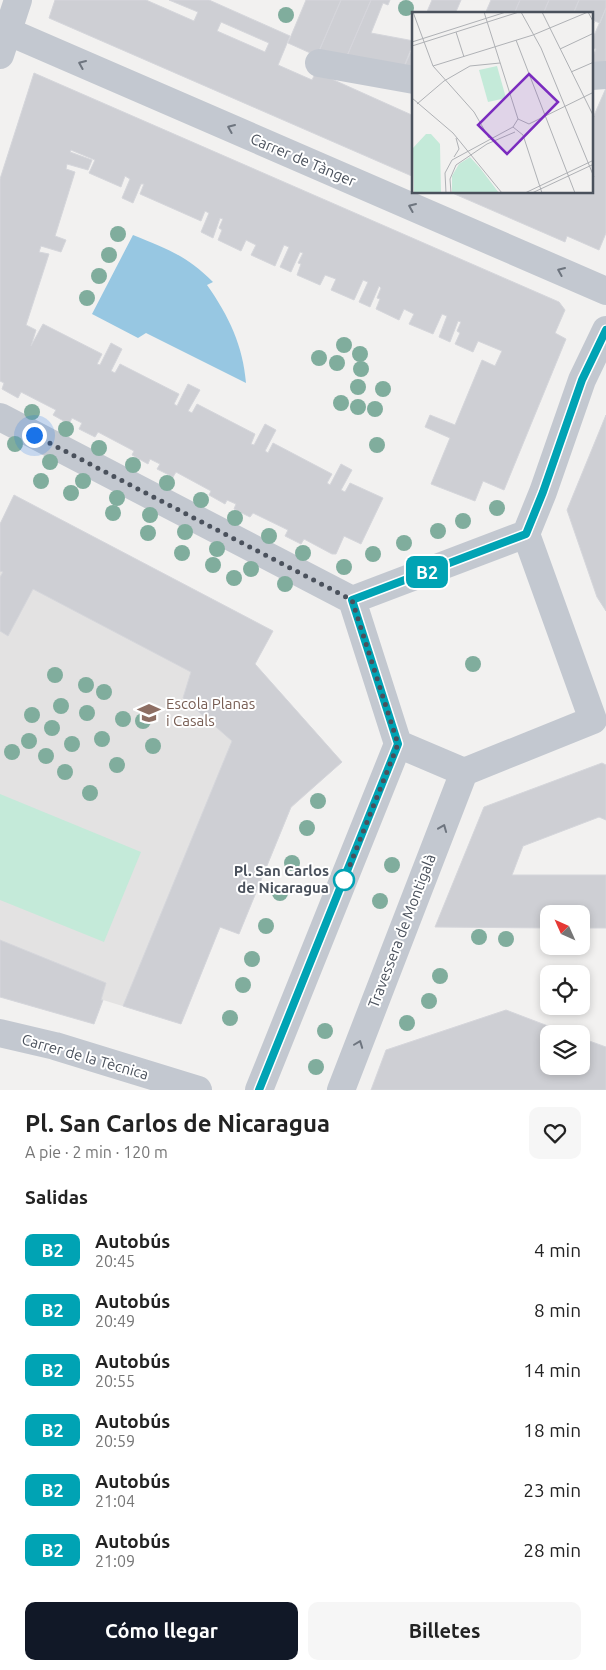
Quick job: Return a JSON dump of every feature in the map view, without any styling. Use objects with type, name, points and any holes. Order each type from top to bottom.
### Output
[{"type":"street","points":[[3,38],[18,0]]},
{"type":"street","name":"Carrer de Tànger","points":[[3,38],[606,291]]},
{"type":"street","points":[[319,63],[412,80]]},
{"type":"street","points":[[398,744],[464,772],[599,723],[526,534],[543,492],[582,380],[606,330]]},
{"type":"street","points":[[0,417],[352,600],[398,744],[258,1090]]},
{"type":"street","points":[[352,600],[526,534]]},
{"type":"street","name":"Travessera de Montigalà","points":[[341,1090],[464,772]]},
{"type":"street","name":"Carrer de la Tècnica","points":[[0,1033],[55,1046],[198,1090]]},
{"type":"shaded area","name":"Escola Planas i Casals","points":[[14,495],[255,664],[342,762],[291,808],[239,934],[220,927],[181,1024],[103,1000],[94,1024],[0,997],[0,524]]},
{"type":"green space","points":[[0,794],[141,852],[104,942],[0,900]]},
{"type":"water","points":[[133,235],[185,259],[213,282],[207,285],[222,308],[234,332],[242,356],[246,383],[146,333],[138,338],[92,314]]},
{"type":"building","points":[[55,0],[146,0],[194,21],[198,12],[169,0],[209,0],[290,36],[278,65],[312,80],[316,72],[412,115],[412,176],[49,18]],"holes":[[[221,22],[269,43],[265,52],[217,31]]]},
{"type":"building","points":[[306,0],[341,0],[317,56],[288,43]]},
{"type":"building","points":[[341,0],[371,0],[344,63],[319,51]]},
{"type":"building","points":[[371,0],[390,0],[388,5],[383,3],[371,33],[412,41],[412,46],[401,74],[344,63]]},
{"type":"building","points":[[432,0],[461,0],[456,12],[427,12]]},
{"type":"building","points":[[491,0],[520,0],[515,12],[486,12]]},
{"type":"building","points":[[520,0],[549,0],[544,12],[515,12]]},
{"type":"building","points":[[549,0],[579,0],[574,12],[544,12]]},
{"type":"building","points":[[579,0],[606,0],[606,8],[600,23],[594,21],[594,12],[574,12]]},
{"type":"building","points":[[606,8],[606,66],[594,67],[596,49],[594,48],[594,35]]},
{"type":"building","points":[[412,49],[412,76],[401,74]]},
{"type":"building","points":[[34,73],[559,302],[565,310],[555,333],[566,339],[504,490],[483,481],[475,501],[431,484],[450,438],[425,427],[430,415],[455,425],[482,360],[495,366],[502,351],[478,341],[473,352],[455,344],[460,333],[457,331],[461,322],[458,321],[450,342],[439,337],[447,316],[442,314],[433,334],[409,324],[414,314],[404,309],[399,320],[376,309],[380,299],[377,298],[381,288],[379,286],[370,307],[359,302],[368,282],[363,280],[354,300],[331,290],[336,279],[325,275],[320,285],[297,275],[301,264],[298,263],[303,253],[300,252],[291,272],[280,267],[289,247],[284,245],[275,266],[251,255],[256,245],[246,240],[241,251],[218,240],[222,230],[219,228],[223,219],[220,218],[213,238],[201,232],[209,213],[205,211],[201,221],[140,194],[144,184],[141,184],[133,203],[122,198],[130,179],[125,176],[121,187],[89,173],[95,160],[71,150],[70,152],[92,160],[88,170],[67,164],[66,169],[75,172],[55,236],[66,240],[61,252],[41,246],[39,252],[49,254],[26,325],[36,330],[31,346],[43,324],[102,354],[97,364],[100,365],[111,343],[122,349],[111,371],[115,373],[120,364],[179,394],[174,404],[177,406],[188,384],[200,390],[188,411],[192,413],[197,404],[255,434],[251,444],[254,445],[265,424],[276,430],[265,451],[268,453],[273,443],[332,474],[327,483],[330,485],[341,464],[352,470],[341,490],[345,492],[350,483],[383,498],[361,544],[344,536],[336,554],[332,554],[304,539],[301,544],[285,536],[288,530],[253,513],[250,517],[234,509],[236,504],[227,500],[225,504],[209,495],[211,491],[176,472],[173,477],[157,469],[160,464],[150,459],[148,464],[132,455],[134,451],[98,432],[95,437],[79,429],[82,423],[72,418],[69,424],[53,415],[56,410],[21,392],[18,398],[2,389],[4,383],[0,381],[0,179]]},
{"type":"building","points":[[606,88],[606,233],[599,250],[567,236],[565,242],[455,194],[594,194],[594,115]]},
{"type":"building","points":[[606,415],[606,611],[597,597],[567,510]]},
{"type":"building","points":[[14,495],[273,631],[255,664],[342,762],[291,807],[239,934],[220,927],[181,1024],[123,1006],[232,741],[183,698],[191,672],[33,589],[8,636],[0,631],[0,577],[3,572],[0,571],[0,524]]},
{"type":"building","points":[[602,763],[606,765],[606,820],[599,817],[523,846],[512,875],[606,875],[606,928],[590,928],[590,905],[540,905],[540,928],[435,927],[484,807]]},
{"type":"building","points":[[0,940],[106,983],[101,1000],[103,1000],[94,1024],[0,997]]},
{"type":"building","points":[[506,1010],[545,1025],[540,1025],[540,1075],[590,1075],[590,1041],[606,1047],[606,1090],[371,1090],[386,1050]]},
{"type":"bus line","name":"B2","points":[[259,1090],[398,744],[352,600],[526,534],[543,492],[582,380],[606,330]]},
{"type":"place","name":"Escola Planas i Casals","points":[[149,713]]},
{"type":"place","name":"Pl. San Carlos de Nicaragua","points":[[344,880]]},
{"type":"route","points":[[34,435],[352,600],[398,744],[344,880]]}]
